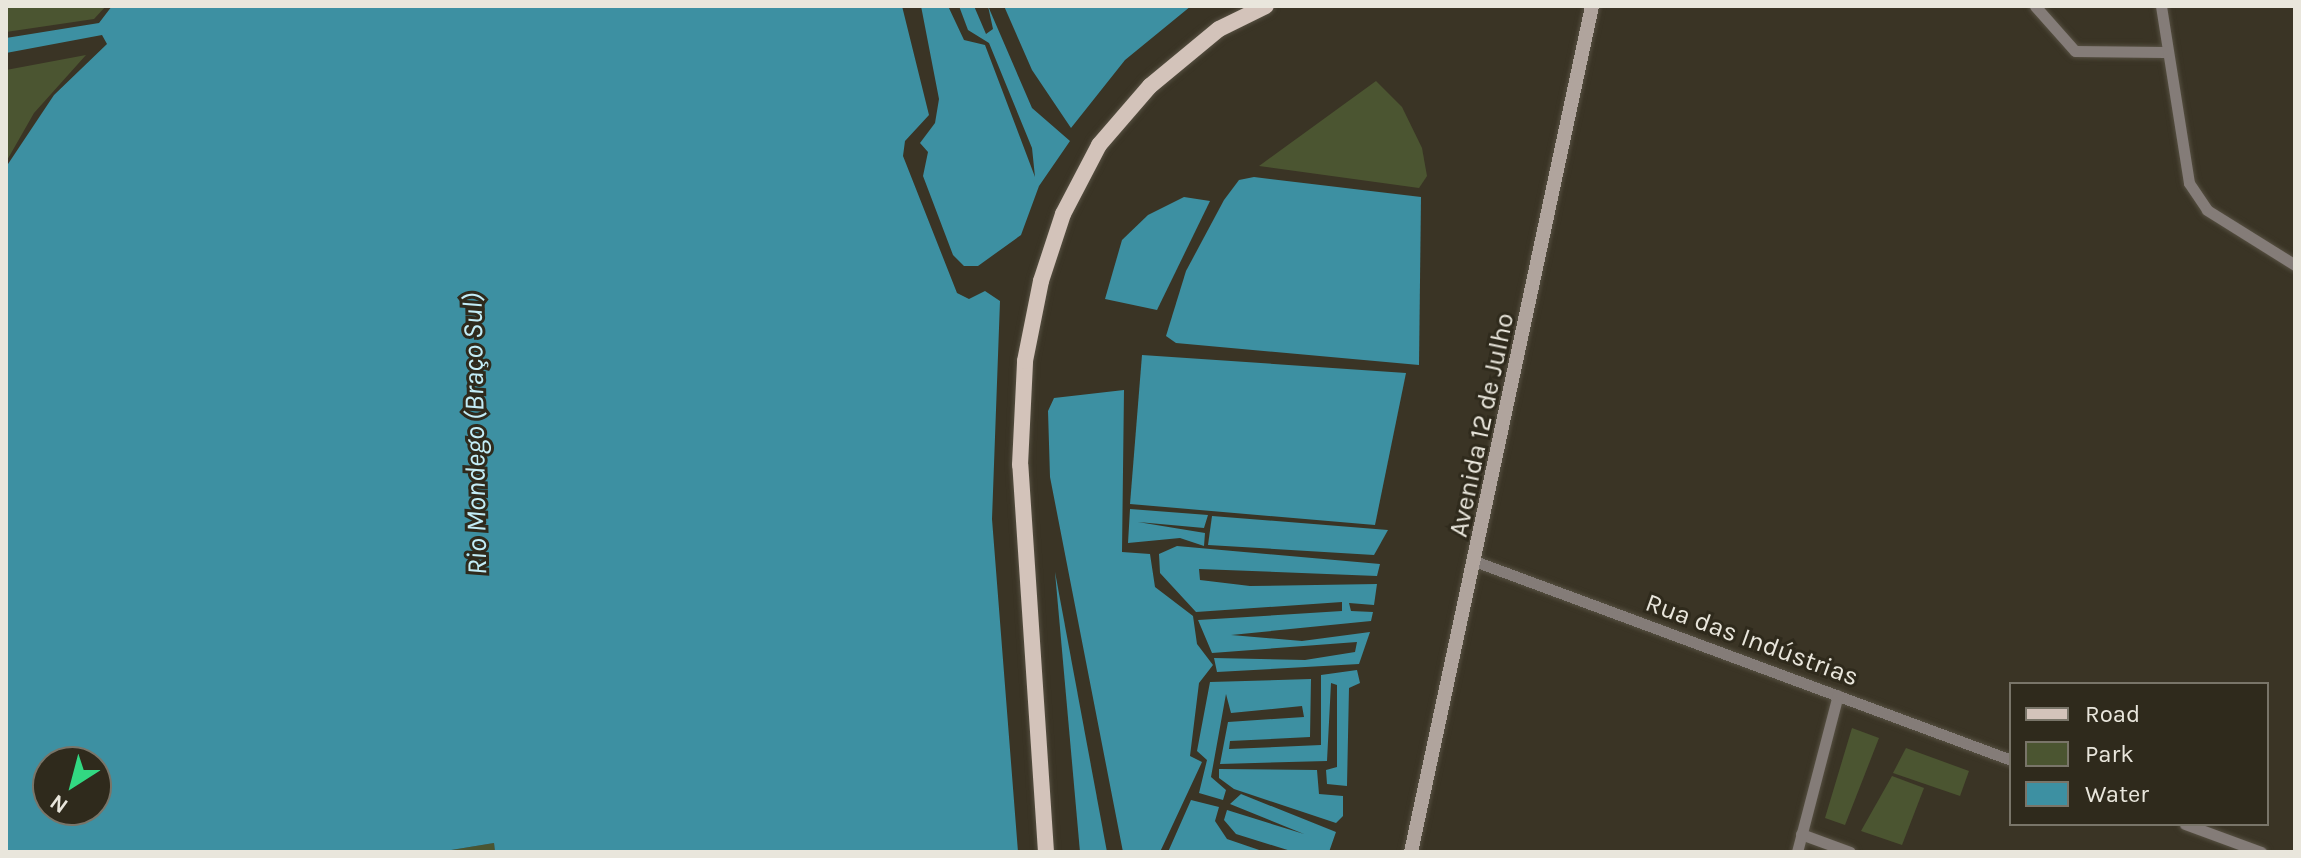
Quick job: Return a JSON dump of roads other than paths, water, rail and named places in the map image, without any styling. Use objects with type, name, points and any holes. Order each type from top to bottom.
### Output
[{"type":"main road","points":[[1046,852],[1020,465],[1025,361],[1041,281],[1063,214],[1099,145],[1150,86],[1219,29],[1266,6]]},
{"type":"main road","name":"Avenida 12 de Julho","points":[[1411,852],[1477,562],[1592,6]]},
{"type":"street","points":[[2035,6],[2075,51],[2164,52]]},
{"type":"street","points":[[2161,6],[2164,52],[2189,183],[2207,210],[2295,265]]},
{"type":"street","name":"Rua das Indústrias","points":[[1477,562],[2009,759]]},
{"type":"street","points":[[1797,852],[1838,695]]},
{"type":"street","points":[[2190,826],[2240,848],[2261,852]]},
{"type":"street","points":[[1801,834],[1850,852]]},
{"type":"water","name":"Rio Mondego (Braço Sul)","points":[[112,6],[902,6],[929,115],[905,141],[903,156],[957,293],[969,299],[985,291],[1000,301],[992,519],[1018,852],[495,852],[494,843],[439,852],[6,852],[6,167],[54,95],[107,44],[102,35],[6,53],[6,38],[99,23]]},
{"type":"water","points":[[921,6],[948,6],[964,40],[985,45],[1035,177],[1032,148],[989,43],[968,30],[959,6],[974,6],[986,34],[993,29],[988,6],[1032,108],[1070,141],[1039,186],[1021,235],[978,266],[964,266],[953,255],[923,176],[928,152],[920,143],[935,123],[939,99]]},
{"type":"water","points":[[1004,6],[1191,6],[1125,60],[1071,128],[1032,70]]},
{"type":"water","points":[[1254,177],[1421,197],[1419,365],[1176,343],[1166,336],[1186,271],[1224,200],[1239,180]]},
{"type":"water","points":[[1184,197],[1210,201],[1157,310],[1105,299],[1122,240],[1148,215]]},
{"type":"water","points":[[1142,355],[1406,373],[1375,525],[1130,504]]},
{"type":"water","points":[[1124,390],[1122,552],[1150,554],[1155,587],[1193,616],[1197,644],[1213,665],[1199,683],[1190,756],[1202,762],[1160,852],[1123,852],[1050,477],[1048,411],[1054,398]]},
{"type":"water","points":[[1130,509],[1208,515],[1204,528],[1138,522],[1205,533],[1204,546],[1180,538],[1128,543]]},
{"type":"water","points":[[1212,516],[1388,530],[1374,555],[1208,545]]},
{"type":"water","points":[[1177,546],[1380,564],[1377,576],[1199,569],[1200,580],[1250,586],[1377,584],[1374,605],[1349,603],[1351,611],[1373,612],[1371,621],[1231,635],[1302,641],[1370,632],[1359,664],[1217,672],[1214,658],[1305,660],[1355,652],[1357,642],[1212,653],[1198,620],[1342,611],[1342,602],[1196,612],[1160,573],[1159,554]]},
{"type":"water","points":[[1055,572],[1107,852],[1080,852]]},
{"type":"water","points":[[1357,670],[1360,683],[1349,688],[1347,786],[1327,784],[1326,770],[1337,767],[1337,685],[1331,683],[1327,761],[1220,764],[1228,722],[1304,717],[1302,706],[1231,713],[1226,694],[1211,777],[1226,790],[1223,800],[1199,793],[1207,760],[1197,751],[1210,682],[1311,679],[1310,737],[1230,741],[1229,749],[1321,745],[1321,675]]},
{"type":"water","points":[[1219,769],[1317,770],[1319,794],[1343,796],[1343,816],[1336,823],[1234,789],[1219,778]]},
{"type":"water","points":[[1241,794],[1336,832],[1329,852],[1294,852],[1236,834],[1224,820],[1227,810],[1304,834],[1230,804]]},
{"type":"water","points":[[1191,800],[1219,807],[1215,821],[1227,839],[1265,852],[1168,852]]}]
